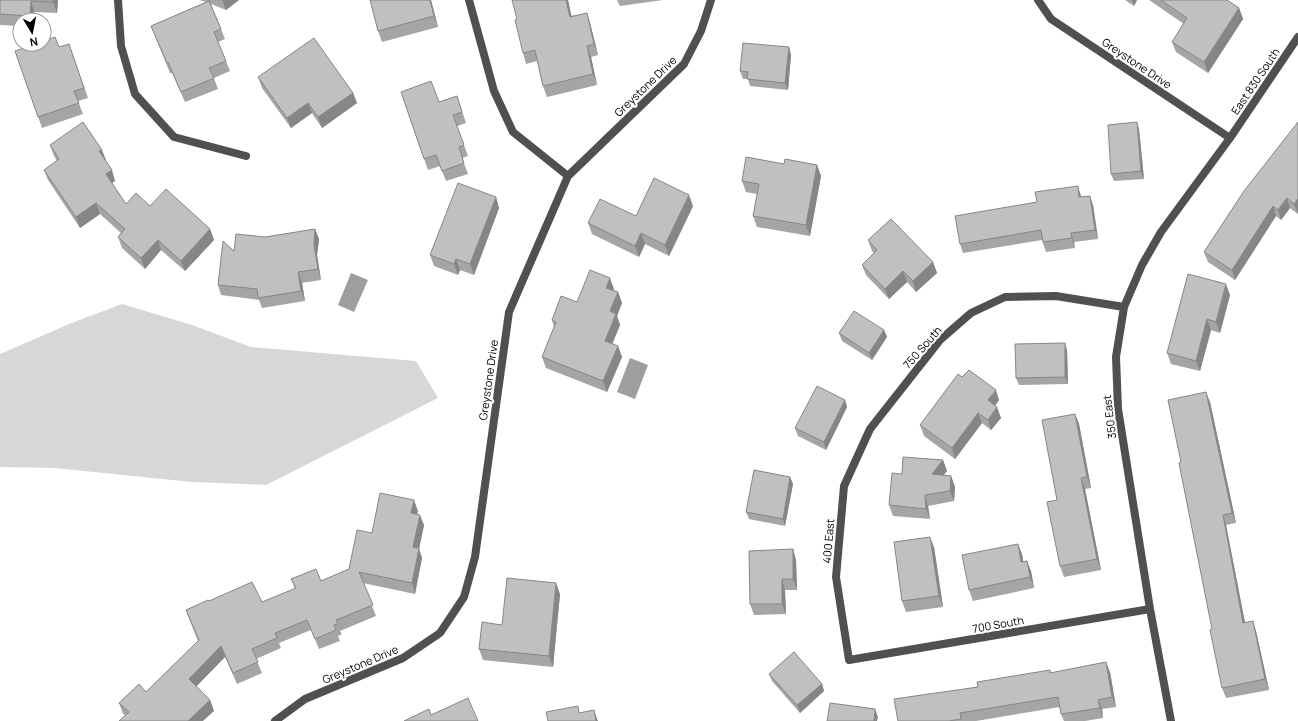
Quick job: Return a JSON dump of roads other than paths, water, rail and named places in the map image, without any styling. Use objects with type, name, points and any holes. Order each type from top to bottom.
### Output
[{"type":"street","points":[[118,0],[121,46],[135,94],[174,137],[246,156]]},
{"type":"street","points":[[469,0],[494,91],[513,132],[568,176]]},
{"type":"street","name":"Greystone Drive","points":[[275,721],[305,699],[403,658],[440,633],[464,597],[475,557],[509,312],[568,176],[684,64],[701,31],[711,0]]},
{"type":"street","name":"Greystone Drive","points":[[1038,0],[1051,19],[1230,138]]},
{"type":"street","name":"East 830 South","points":[[1230,138],[1298,36]]},
{"type":"street","name":"350 East","points":[[1171,721],[1150,609],[1118,409],[1116,357],[1124,307],[1142,265],[1161,232],[1230,138]]},
{"type":"street","name":"750 South","points":[[870,429],[940,340],[971,313],[1005,297],[1056,296],[1124,307]]},
{"type":"street","name":"400 East","points":[[849,660],[836,577],[844,486],[870,429]]},
{"type":"street","name":"700 South","points":[[849,660],[1150,609]]}]
